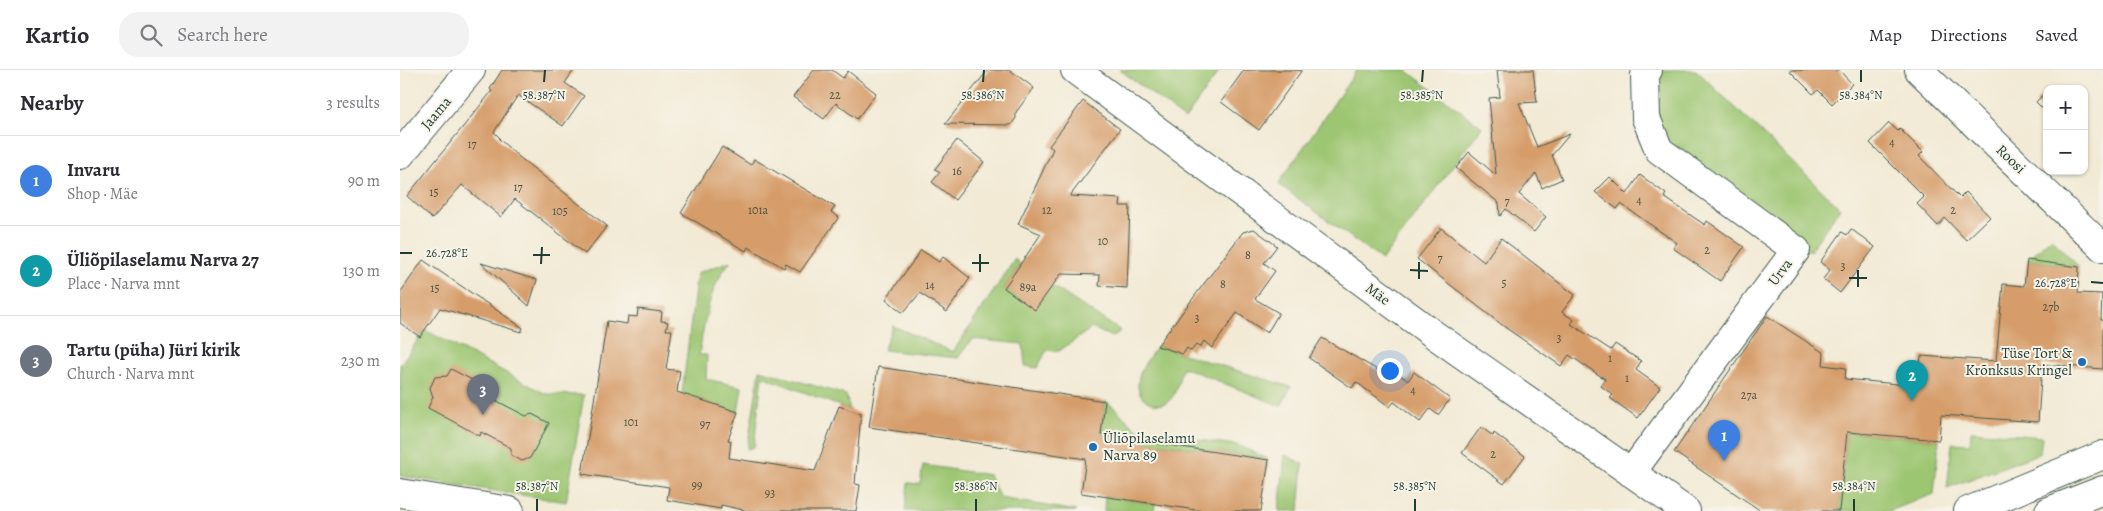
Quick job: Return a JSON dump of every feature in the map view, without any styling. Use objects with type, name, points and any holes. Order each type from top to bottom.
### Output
[{"type":"main road","name":"Jaama","points":[[400,155],[471,70]]},
{"type":"main road","name":"Mäe","points":[[1075,70],[1436,336],[1686,511]]},
{"type":"main road","name":"Urva","points":[[1632,473],[1796,250],[1660,150],[1646,118],[1645,75],[1648,70]]},
{"type":"main road","name":"Roosi","points":[[1919,70],[2103,248]]},
{"type":"main road","points":[[1968,511],[2103,455]]},
{"type":"main road","points":[[2049,511],[2103,490]]},
{"type":"main road","points":[[400,493],[510,511]]},
{"type":"green space","points":[[1120,70],[1220,70],[1185,119]]},
{"type":"green space","points":[[1357,70],[1406,70],[1482,127],[1382,260],[1278,184]]},
{"type":"green space","points":[[1646,70],[1696,70],[1840,208],[1810,251],[1658,154]]},
{"type":"green space","points":[[2051,238],[2079,267],[2027,260]]},
{"type":"green space","points":[[1015,259],[1020,264],[1004,288],[1035,309],[1052,286],[1121,331],[1112,337],[1092,328],[1059,351],[1047,350],[1037,368],[1025,366],[1023,344],[972,339],[958,358],[883,350],[893,326],[953,352]]},
{"type":"green space","points":[[731,261],[717,281],[709,305],[699,355],[707,355],[706,379],[742,387],[738,412],[682,394],[697,273]]},
{"type":"green space","points":[[425,330],[546,394],[584,395],[566,502],[400,476],[400,365]]},
{"type":"green space","points":[[1157,346],[1291,387],[1281,406],[1183,367],[1175,393],[1169,401],[1163,404],[1151,403],[1142,396],[1138,384],[1142,369]]},
{"type":"green space","points":[[760,370],[846,395],[850,410],[762,376],[754,447],[747,449]]},
{"type":"green space","points":[[1105,401],[1133,426],[1145,433],[1237,445],[1268,459],[1101,435]]},
{"type":"green space","points":[[1971,431],[2042,437],[2040,453],[1947,488],[1952,443],[1970,444]]},
{"type":"green space","points":[[1847,432],[1939,440],[1934,494],[1889,511],[1839,511]]},
{"type":"green space","points":[[1285,455],[1303,464],[1299,511],[1279,511]]},
{"type":"green space","points":[[923,465],[989,475],[1000,498],[1076,511],[905,511],[908,483],[920,484]]},
{"type":"green space","points":[[1105,496],[1155,504],[1154,511],[1104,511]]},
{"type":"building","points":[[502,70],[574,70],[565,83],[584,96],[563,126],[518,95],[494,132],[519,157],[607,226],[585,254],[515,199],[501,217],[462,185],[432,219],[407,196],[492,91],[490,89]]},
{"type":"building","points":[[814,70],[832,70],[843,78],[848,71],[876,93],[857,119],[836,103],[824,119],[793,97]]},
{"type":"building","points":[[988,70],[1010,70],[1034,88],[1016,112],[1016,118],[1011,125],[945,124]]},
{"type":"building","points":[[1244,70],[1302,70],[1259,130],[1221,102]]},
{"type":"building","points":[[1497,70],[1533,70],[1537,102],[1519,103],[1537,147],[1570,134],[1552,155],[1562,179],[1542,188],[1536,173],[1519,194],[1546,217],[1534,232],[1506,209],[1500,216],[1499,203],[1456,168],[1469,152],[1496,175],[1489,98],[1500,97]]},
{"type":"building","points":[[1789,70],[1839,70],[1852,84],[1832,104],[1818,90],[1813,94]]},
{"type":"building","points":[[2043,94],[2043,109],[2036,102]]},
{"type":"building","points":[[1083,101],[1120,129],[1070,196],[1121,199],[1120,206],[1130,206],[1127,288],[1099,286],[1100,275],[1061,274],[1035,310],[1004,288],[1041,234],[1018,224],[1053,149],[1049,146]]},
{"type":"building","points":[[1889,123],[1898,131],[1900,129],[1923,152],[1919,156],[1960,198],[1966,192],[1990,217],[1966,240],[1945,218],[1938,226],[1917,204],[1924,197],[1870,143]]},
{"type":"building","points":[[957,140],[984,162],[955,200],[932,182],[940,172],[935,169]]},
{"type":"building","points":[[722,147],[751,165],[754,159],[835,207],[831,212],[839,217],[800,272],[786,264],[784,268],[748,247],[746,251],[681,213]]},
{"type":"building","points":[[1640,175],[1666,194],[1664,197],[1705,225],[1707,221],[1744,247],[1720,281],[1673,248],[1677,243],[1621,204],[1617,209],[1595,192],[1610,177],[1627,194]]},
{"type":"building","points":[[1441,228],[1484,262],[1501,238],[1575,295],[1562,312],[1574,320],[1571,324],[1611,350],[1615,344],[1641,361],[1636,370],[1660,387],[1638,418],[1610,398],[1613,395],[1601,386],[1605,379],[1569,355],[1561,366],[1506,328],[1417,259]]},
{"type":"building","points":[[1254,229],[1277,246],[1264,263],[1275,271],[1255,299],[1279,313],[1267,333],[1237,313],[1212,348],[1204,341],[1200,347],[1196,345],[1191,351],[1187,348],[1183,354],[1157,346],[1243,232]]},
{"type":"building","points":[[1851,229],[1875,247],[1840,293],[1823,279],[1830,270],[1820,262],[1842,232],[1847,235]]},
{"type":"building","points":[[921,250],[939,262],[943,257],[970,278],[947,312],[920,293],[903,313],[886,299]]},
{"type":"building","points":[[423,260],[523,328],[521,332],[440,308],[420,337],[400,323],[400,293]]},
{"type":"building","points":[[2027,260],[2079,267],[2078,293],[2102,294],[2103,369],[2042,364],[2038,422],[1941,415],[1939,440],[1847,432],[1839,511],[1761,511],[1674,452],[1767,316],[1824,353],[1823,365],[1846,368],[1845,379],[1918,386],[1921,356],[1996,361],[2003,284],[2024,286]]},
{"type":"building","points":[[481,263],[537,280],[529,306]]},
{"type":"building","points":[[638,309],[662,312],[661,321],[668,322],[666,330],[672,330],[666,369],[680,371],[677,392],[738,412],[728,440],[731,441],[729,458],[815,471],[839,406],[861,414],[855,484],[860,485],[856,511],[748,511],[721,505],[721,509],[667,500],[669,487],[582,474],[607,321],[627,324],[628,316],[637,317]]},
{"type":"building","points":[[1322,338],[1395,380],[1399,374],[1408,381],[1414,372],[1450,399],[1438,415],[1430,409],[1420,422],[1394,402],[1390,407],[1356,382],[1352,388],[1309,358]]},
{"type":"building","name":"Üliõpilaselamu Narva 89","points":[[878,367],[1105,401],[1101,435],[1269,460],[1261,511],[1203,511],[1081,493],[1086,459],[869,427]]},
{"type":"building","points":[[451,369],[499,394],[495,400],[526,416],[532,414],[549,423],[530,458],[522,461],[511,455],[511,448],[481,432],[480,436],[428,408],[433,397],[430,388],[435,377],[447,376]]},
{"type":"building","points":[[1481,427],[1493,436],[1494,433],[1525,456],[1504,484],[1462,453]]},
{"type":"place","name":"Tüse Tort & Krõnksus Kringel","points":[[2082,362]]},
{"type":"place","name":"Üliõpilaselamu Narva 27","points":[[1912,401]]},
{"type":"place","name":"Tartu (püha) Jüri kirik","points":[[483,415]]},
{"type":"place","name":"Üliõpilaselamu Narva 89","points":[[1093,447]]},
{"type":"place","name":"Invaru","points":[[1724,461]]}]
